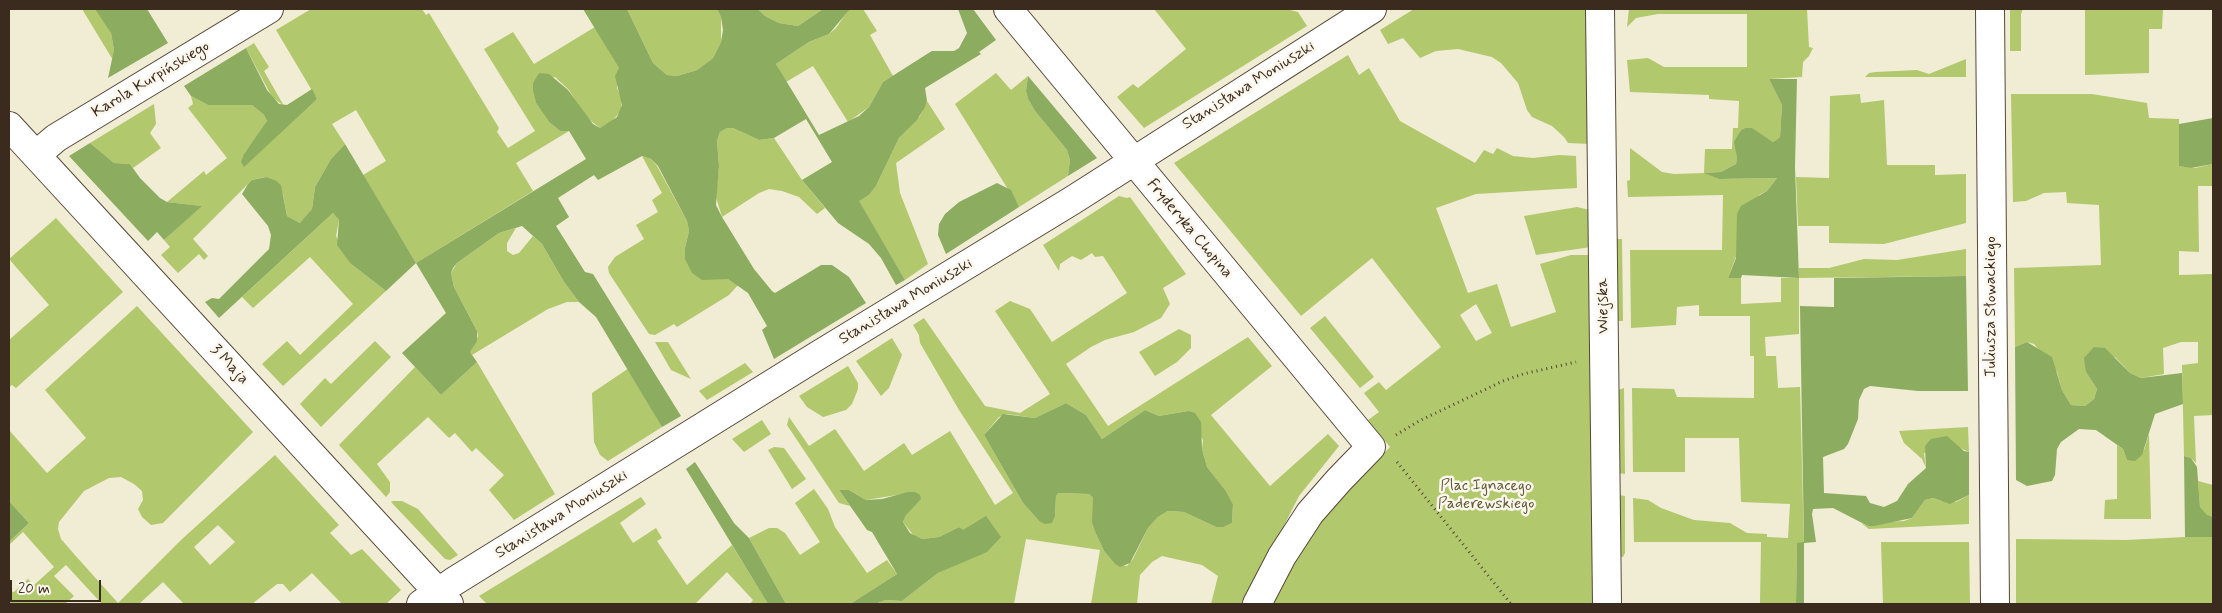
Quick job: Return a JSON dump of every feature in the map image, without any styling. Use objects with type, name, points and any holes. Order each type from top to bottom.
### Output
[{"type":"street","name":"Karola Kurpińskiego","points":[[36,155],[56,138],[269,9]]},
{"type":"street","name":"Fryderyka Chopina","points":[[1008,9],[1371,448]]},
{"type":"street","name":"Stanisława Moniuszki","points":[[436,600],[1073,200],[1372,9]]},
{"type":"street","name":"Wiejska","points":[[1600,9],[1606,604]]},
{"type":"street","name":"Juliusza Słowackiego","points":[[1990,9],[1995,604]]},
{"type":"street","name":"3 Maja","points":[[9,126],[436,600]]},
{"type":"street","points":[[1258,604],[1282,556],[1310,513],[1338,480],[1371,448]]},
{"type":"path","points":[[1371,448],[1386,444],[1419,421],[1503,381],[1523,374],[1583,360]]},
{"type":"path","points":[[1371,448],[1388,452],[1511,604]]},
{"type":"green space","points":[[82,9],[95,9],[105,22],[111,33],[114,50],[113,60]]},
{"type":"green space","points":[[95,9],[147,9],[168,43],[108,78],[114,50],[111,33]]},
{"type":"green space","points":[[311,9],[422,9],[426,15],[429,13],[499,128],[497,132],[508,148],[535,131],[484,49],[513,32],[534,64],[595,27],[619,68],[617,88],[622,99],[621,111],[609,124],[600,128],[585,116],[569,90],[555,77],[533,83],[536,103],[549,122],[560,131],[569,131],[516,163],[533,191],[416,263],[363,175],[386,161],[356,110],[332,124],[345,144],[331,159],[315,187],[312,209],[307,217],[300,223],[287,216],[283,194],[275,180],[265,177],[252,180],[193,239],[208,256],[204,260],[199,254],[178,273],[161,255],[170,247],[164,240],[201,206],[167,202],[204,171],[206,175],[227,158],[188,108],[193,104],[191,96],[208,105],[252,105],[264,115],[267,121],[264,127],[244,154],[317,99],[276,30]]},
{"type":"green space","points":[[583,9],[627,9],[653,63],[667,75],[677,76],[697,70],[713,58],[721,42],[723,30],[721,17],[717,9],[758,9],[765,16],[779,23],[798,26],[823,9],[850,9],[829,34],[809,42],[776,64],[819,135],[859,116],[869,107],[883,82],[927,54],[932,51],[954,51],[959,48],[967,33],[958,9],[973,9],[996,40],[979,52],[981,54],[925,88],[927,101],[925,107],[917,120],[899,138],[876,186],[869,195],[859,201],[905,280],[896,285],[881,258],[869,244],[838,223],[802,180],[832,162],[806,119],[774,138],[759,140],[733,128],[727,128],[720,132],[717,141],[719,166],[716,205],[754,269],[772,291],[775,293],[821,265],[832,265],[849,277],[866,303],[774,359],[762,330],[767,326],[748,293],[728,279],[702,280],[692,273],[685,259],[685,248],[689,231],[687,221],[658,166],[651,159],[642,156],[598,180],[594,175],[558,198],[569,217],[556,226],[585,272],[593,274],[681,416],[662,427],[596,317],[579,302],[564,282],[542,244],[522,226],[499,233],[457,263],[453,268],[451,273],[454,287],[477,331],[477,341],[470,352],[477,362],[441,395],[402,353],[446,313],[416,263],[586,159],[569,131],[560,131],[549,122],[536,103],[533,83],[539,73],[549,74],[568,90],[593,124],[600,128],[617,117],[622,105],[615,76],[619,68]]},
{"type":"green space","points":[[627,9],[717,9],[721,17],[721,42],[713,58],[697,70],[677,76],[667,75],[653,63]]},
{"type":"green space","points":[[758,9],[823,9],[798,26],[779,23],[765,16]]},
{"type":"green space","points":[[849,9],[863,9],[877,31],[870,35],[893,76],[883,82],[869,107],[848,122],[813,66],[786,82],[776,64],[809,42],[829,34],[836,28]]},
{"type":"green space","points":[[1154,9],[1286,9],[1298,12],[1307,26],[1144,128],[1117,97],[1133,84],[1138,88],[1186,49]]},
{"type":"green space","points":[[1414,9],[1588,9],[1590,144],[1568,143],[1552,126],[1532,117],[1527,110],[1518,83],[1501,63],[1492,57],[1458,49],[1436,51],[1420,58],[1403,38],[1388,44],[1380,30]]},
{"type":"green space","points":[[1629,9],[1807,9],[1809,47],[1813,48],[1803,62],[1802,77],[1769,79],[1782,105],[1780,137],[1773,142],[1752,129],[1745,128],[1741,130],[1735,142],[1736,164],[1721,172],[1706,173],[1719,179],[1777,178],[1767,191],[1759,195],[1728,278],[1741,278],[1741,304],[1781,302],[1781,278],[1799,278],[1799,334],[1765,337],[1766,356],[1776,356],[1778,388],[1800,387],[1804,543],[1797,543],[1796,604],[1760,604],[1761,542],[1634,542],[1633,498],[1648,500],[1661,508],[1694,520],[1730,523],[1747,533],[1767,534],[1767,537],[1788,538],[1790,504],[1741,502],[1739,438],[1685,438],[1685,472],[1633,472],[1632,388],[1674,389],[1677,397],[1754,398],[1754,356],[1750,356],[1750,316],[1699,316],[1699,305],[1677,307],[1676,325],[1631,328],[1630,250],[1722,250],[1723,195],[1628,197],[1627,181],[1630,180],[1630,148],[1662,172],[1674,174],[1704,173],[1705,149],[1732,149],[1733,128],[1738,128],[1739,101],[1709,99],[1709,95],[1630,92],[1627,60],[1648,58],[1664,67],[1747,67],[1747,14],[1658,14],[1636,18],[1627,27]]},
{"type":"green space","points":[[2010,9],[2023,9],[2021,14],[2021,51],[2010,51]]},
{"type":"green space","points":[[2085,9],[2163,9],[2162,29],[2149,29],[2149,73],[2085,75]]},
{"type":"green space","points":[[254,43],[269,67],[264,71],[284,106],[272,97],[246,48]]},
{"type":"green space","points":[[246,48],[267,90],[279,104],[287,105],[312,89],[317,99],[244,167],[241,162],[244,154],[267,121],[264,115],[252,105],[208,105],[191,96],[184,86]]},
{"type":"green space","name":"Plac Ignacego Paderewskiego","points":[[1348,55],[1359,75],[1369,68],[1400,121],[1475,163],[1484,150],[1493,154],[1497,148],[1513,156],[1533,158],[1559,155],[1576,156],[1577,188],[1476,194],[1436,208],[1468,293],[1497,284],[1511,327],[1556,312],[1540,264],[1571,255],[1591,255],[1595,604],[1269,604],[1313,528],[1390,447],[1368,420],[1379,412],[1364,393],[1379,382],[1386,390],[1441,347],[1372,258],[1301,316],[1174,163]],"holes":[[[1476,304],[1492,333],[1476,341],[1460,315]]]},
{"type":"green space","points":[[1966,59],[1966,77],[1865,77],[1869,73],[1876,72],[1917,70],[1929,74]]},
{"type":"green space","points":[[996,73],[1011,90],[1028,76],[1026,91],[1028,99],[1035,111],[1067,150],[1070,160],[1068,176],[1019,207],[955,104]]},
{"type":"green space","points":[[1028,76],[1097,158],[1068,176],[1070,160],[1067,150],[1035,111],[1028,99],[1026,91]]},
{"type":"green space","points":[[1769,79],[1797,79],[1795,167],[1799,278],[1742,275],[1741,278],[1728,278],[1736,258],[1737,214],[1741,206],[1767,191],[1777,178],[1719,179],[1704,173],[1721,172],[1736,164],[1737,158],[1734,142],[1741,130],[1745,128],[1752,128],[1773,142],[1780,137],[1782,105]]},
{"type":"green space","points":[[1860,94],[1861,103],[1884,100],[1887,165],[1935,165],[1935,175],[1966,174],[1966,223],[1884,244],[1829,243],[1829,226],[1798,226],[1796,177],[1829,178],[1830,96]]},
{"type":"green space","points":[[2011,94],[2092,94],[2147,103],[2149,118],[2179,119],[2179,166],[2195,168],[2213,164],[2213,186],[2198,186],[2199,252],[2179,251],[2179,275],[2213,274],[2213,415],[2194,416],[2196,463],[2191,458],[2184,456],[2182,365],[2198,363],[2198,342],[2181,342],[2163,348],[2164,374],[2141,378],[2130,373],[2115,357],[2086,372],[2097,389],[2094,399],[2085,406],[2071,405],[2062,390],[2057,372],[2034,344],[2027,342],[2015,347],[2014,268],[2101,265],[2099,205],[2067,203],[2066,192],[2044,193],[2026,201],[2013,202]]},
{"type":"green space","points":[[927,101],[945,129],[896,163],[900,193],[928,264],[905,280],[858,201],[869,195],[876,186],[899,138],[920,116]]},
{"type":"green space","points":[[154,104],[156,124],[150,133],[161,148],[133,168],[130,164],[114,163],[90,143]]},
{"type":"green space","points":[[2213,118],[2213,164],[2191,168],[2179,166],[2179,124]]},
{"type":"green space","points":[[727,128],[733,128],[759,140],[774,138],[802,180],[825,208],[817,214],[799,197],[769,189],[759,193],[722,217],[716,197],[719,166],[717,141],[720,132]]},
{"type":"green space","points":[[90,143],[114,163],[130,164],[140,178],[160,198],[167,202],[202,206],[164,240],[157,232],[148,241],[69,156]]},
{"type":"green space","points":[[345,144],[416,263],[386,291],[351,264],[337,245],[339,220],[333,213],[219,318],[205,302],[212,298],[219,299],[269,249],[271,235],[268,226],[242,194],[248,184],[252,180],[266,177],[275,180],[281,185],[287,216],[300,223],[312,209],[315,187],[331,159]]},
{"type":"green space","points":[[642,156],[651,159],[657,166],[687,221],[689,231],[685,248],[717,279],[728,279],[738,285],[729,295],[677,327],[674,324],[655,335],[649,334],[609,273],[608,267],[615,257],[644,239],[636,225],[658,212],[652,200],[662,193]]},
{"type":"green space","points":[[997,183],[1011,190],[1019,207],[946,254],[938,235],[939,224],[945,214],[959,202]]},
{"type":"green space","points":[[1119,196],[1130,197],[1186,274],[1163,288],[1170,304],[1161,318],[1134,332],[1105,340],[1066,364],[1108,426],[1248,337],[1272,366],[1211,415],[1270,486],[1328,434],[1339,446],[1299,496],[1244,604],[1211,604],[1218,576],[1202,565],[1162,556],[1152,562],[1140,575],[1137,604],[1091,604],[1100,550],[1026,539],[1014,604],[875,604],[886,600],[902,601],[938,573],[962,562],[963,531],[959,527],[939,537],[922,539],[915,537],[903,522],[915,492],[866,500],[849,490],[839,490],[850,506],[839,503],[787,425],[789,417],[809,446],[835,429],[864,471],[904,443],[912,455],[950,431],[995,505],[1013,493],[959,410],[920,343],[919,335],[913,325],[924,318],[985,406],[1020,413],[1050,394],[995,311],[1010,301],[1030,309],[1052,342],[1127,293],[1103,256],[1095,257],[1092,253],[1081,260],[1072,256],[1060,264],[1059,271],[1043,245]],"holes":[[[1066,403],[1086,415],[1102,439],[1145,410],[1159,416],[1188,411],[1203,440],[1202,449],[1207,467],[1226,491],[1233,504],[1232,523],[1224,527],[1216,527],[1184,512],[1168,511],[1158,517],[1148,528],[1133,559],[1127,566],[1114,563],[1104,551],[1096,534],[1093,498],[1089,494],[1059,493],[1056,496],[1055,516],[1039,521],[1023,503],[984,435],[999,417],[1007,414],[1035,418]]]},
{"type":"green space","points":[[1577,207],[1590,210],[1591,247],[1536,255],[1524,216]]},
{"type":"green space","points":[[333,213],[339,220],[336,236],[351,264],[386,291],[283,386],[262,364],[287,341],[300,355],[353,304],[310,257],[253,308],[242,297]]},
{"type":"green space","points":[[56,218],[123,292],[16,388],[12,385],[9,387],[9,338],[49,305],[9,259]]},
{"type":"green space","points":[[516,228],[507,243],[507,251],[513,255],[519,253],[533,236],[542,244],[564,282],[579,302],[567,302],[548,309],[472,355],[470,352],[478,336],[477,331],[454,287],[451,273],[457,263],[499,233]]},
{"type":"green space","points":[[1616,239],[1622,239],[1623,321],[1617,321]]},
{"type":"green space","points":[[1966,249],[1966,276],[1799,278],[1799,268],[1829,268],[1864,259],[1897,260]]},
{"type":"green space","points":[[1966,276],[1968,391],[1918,391],[1870,386],[1864,389],[1859,400],[1858,419],[1848,444],[1844,449],[1823,457],[1824,493],[1866,496],[1870,503],[1884,507],[1897,501],[1908,484],[1926,468],[1925,446],[1931,439],[1947,436],[1964,451],[1969,452],[1969,495],[1950,504],[1933,498],[1925,500],[1912,518],[1874,526],[1868,526],[1833,508],[1813,509],[1816,542],[1804,543],[1804,604],[1796,604],[1797,543],[1804,542],[1800,306],[1834,307],[1834,278]]},
{"type":"green space","points":[[137,306],[253,432],[163,523],[151,525],[142,517],[138,509],[143,500],[142,491],[121,477],[109,478],[84,491],[59,522],[58,529],[61,539],[118,603],[181,540],[275,455],[339,525],[330,533],[351,555],[362,549],[401,590],[386,604],[342,604],[312,573],[290,592],[283,584],[277,584],[252,604],[184,604],[163,582],[139,604],[102,604],[66,565],[54,576],[74,596],[65,604],[9,604],[9,591],[14,592],[28,579],[34,585],[54,567],[23,532],[9,545],[9,542],[29,523],[9,501],[9,430],[47,473],[86,438],[45,390]],"holes":[[[218,525],[235,542],[210,565],[194,547]]]},
{"type":"green space","points":[[1325,316],[1374,377],[1360,388],[1310,328]]},
{"type":"green space","points":[[1179,329],[1191,335],[1191,348],[1177,362],[1155,376],[1139,352]]},
{"type":"green space","points":[[892,338],[902,355],[889,388],[881,396],[856,361]]},
{"type":"green space","points":[[375,341],[391,357],[321,427],[300,404],[325,378],[331,384]]},
{"type":"green space","points":[[655,342],[668,342],[691,379],[671,370]]},
{"type":"green space","points":[[2027,342],[2052,357],[2062,390],[2071,405],[2085,406],[2094,399],[2097,389],[2086,372],[2084,358],[2094,347],[2105,348],[2130,373],[2141,378],[2182,373],[2183,404],[2155,414],[2142,455],[2135,461],[2127,460],[2123,449],[2096,430],[2079,429],[2061,442],[2057,449],[2055,475],[2052,481],[2027,486],[2016,480],[2015,347]]},
{"type":"green space","points":[[477,362],[555,494],[514,520],[489,490],[504,475],[476,448],[472,452],[455,433],[449,438],[428,417],[377,464],[390,482],[390,492],[386,497],[339,445],[415,367],[441,395]]},
{"type":"green space","points":[[745,363],[753,372],[707,400],[699,391]]},
{"type":"green space","points":[[848,366],[858,383],[858,389],[852,404],[846,410],[823,417],[807,407],[799,396]]},
{"type":"green space","points":[[629,368],[662,427],[608,461],[600,455],[594,442],[592,393]]},
{"type":"green space","points":[[1624,388],[1625,474],[1618,473],[1618,390]]},
{"type":"green space","points":[[1066,403],[1086,415],[1102,439],[1145,410],[1159,416],[1188,411],[1195,413],[1201,422],[1202,449],[1207,467],[1226,491],[1233,504],[1232,523],[1224,527],[1216,527],[1184,512],[1168,511],[1158,517],[1148,528],[1130,563],[1120,567],[1104,551],[1096,534],[1092,522],[1093,498],[1089,494],[1059,493],[1056,496],[1055,516],[1052,523],[1045,524],[1039,521],[1023,503],[984,435],[1003,414],[1035,418]]},
{"type":"green space","points":[[762,420],[771,434],[744,452],[732,439]]},
{"type":"green space","points":[[1968,427],[1969,452],[1960,448],[1924,453],[1926,468],[1922,459],[1904,443],[1899,431]]},
{"type":"green space","points":[[2149,434],[2151,519],[2104,519],[2105,500],[2117,499],[2117,445],[2123,449],[2127,460],[2144,450]]},
{"type":"green space","points":[[774,447],[784,448],[806,479],[792,489],[768,450]]},
{"type":"green space","points":[[2184,456],[2191,458],[2197,467],[2200,507],[2207,515],[2213,517],[2213,537],[2185,537]]},
{"type":"green space","points":[[695,462],[734,523],[749,538],[786,604],[768,604],[686,469]]},
{"type":"green space","points":[[2198,481],[2213,485],[2213,517],[2207,516],[2200,507]]},
{"type":"green space","points":[[814,489],[828,509],[835,527],[867,573],[887,560],[897,574],[850,604],[786,604],[749,538],[769,528],[777,528],[785,533],[800,555],[820,542],[795,503]]},
{"type":"green space","points":[[839,490],[849,490],[866,500],[882,499],[915,492],[920,495],[921,499],[906,515],[903,522],[910,533],[922,539],[939,537],[959,527],[963,530],[986,516],[1001,537],[987,552],[938,573],[902,601],[886,600],[875,604],[850,604],[897,574],[872,532],[867,530]]},
{"type":"green space","points":[[1619,495],[1625,496],[1625,553],[1623,557],[1619,557]]},
{"type":"green space","points":[[1969,495],[1969,524],[1869,529],[1861,523],[1868,526],[1884,522],[1904,521],[1912,518],[1925,500],[1933,498],[1941,501],[1956,502]]},
{"type":"green space","points":[[641,497],[646,504],[620,523],[633,543],[656,528],[662,538],[657,541],[687,585],[732,545],[768,604],[750,604],[753,600],[727,572],[695,604],[487,604],[479,596]]},
{"type":"green space","points":[[9,501],[29,523],[9,542]]},
{"type":"green space","points":[[402,501],[418,509],[458,555],[450,560],[445,559],[391,502]]},
{"type":"green space","points":[[2213,537],[2213,604],[2016,604],[2016,539],[2127,540]]},
{"type":"green space","points":[[1881,542],[1969,542],[1970,604],[1883,604]]}]
